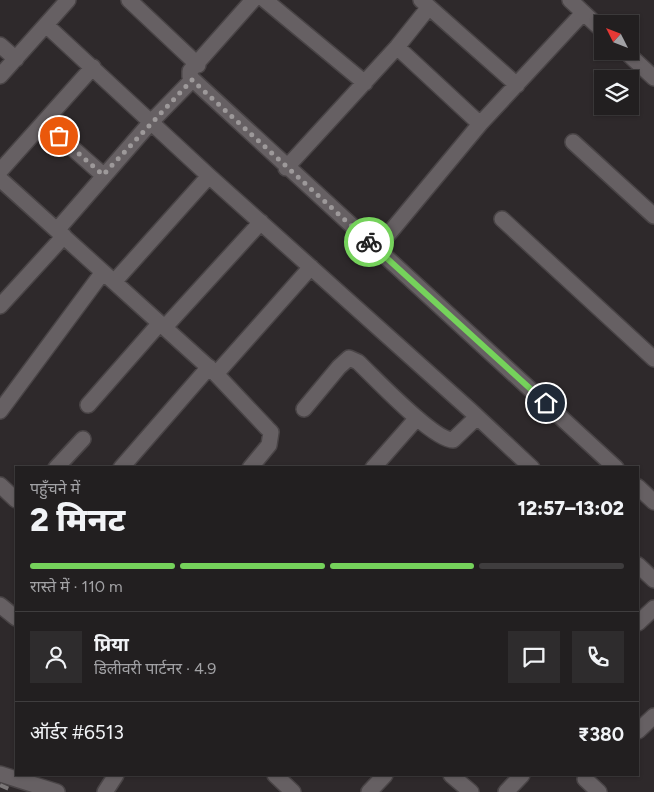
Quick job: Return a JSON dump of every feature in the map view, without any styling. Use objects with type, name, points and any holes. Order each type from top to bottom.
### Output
[{"type":"street","points":[[0,76],[68,0]]},
{"type":"street","points":[[129,0],[198,65]]},
{"type":"street","points":[[253,0],[189,74],[192,80],[614,466]]},
{"type":"street","points":[[265,0],[365,83]]},
{"type":"street","points":[[570,0],[594,23]]},
{"type":"street","points":[[286,168],[397,47],[425,4],[517,85]]},
{"type":"street","points":[[377,248],[480,124],[583,13]]},
{"type":"street","points":[[46,25],[209,176],[530,466]]},
{"type":"street","points":[[0,45],[16,58]]},
{"type":"street","points":[[397,47],[480,124]]},
{"type":"street","points":[[635,60],[654,78]]},
{"type":"street","points":[[0,171],[93,68]]},
{"type":"street","points":[[0,306],[60,233],[103,175],[192,80]]},
{"type":"street","points":[[44,123],[103,175]]},
{"type":"street","points":[[574,142],[654,216]]},
{"type":"street","points":[[0,411],[109,277],[209,176]]},
{"type":"street","points":[[0,179],[213,370],[271,432],[269,445],[252,466]]},
{"type":"street","points":[[502,219],[654,359]]},
{"type":"street","points":[[88,405],[261,222]]},
{"type":"street","points":[[122,466],[311,267]]},
{"type":"street","points":[[304,409],[339,366],[349,358],[358,362],[417,418],[444,439],[453,440],[477,417]]},
{"type":"street","points":[[374,466],[417,418]]},
{"type":"street","points":[[58,466],[83,439]]},
{"type":"street","points":[[0,486],[15,499]]},
{"type":"street","points":[[639,488],[654,502]]},
{"type":"street","points":[[639,566],[654,580]]},
{"type":"street","points":[[0,605],[15,617]]},
{"type":"street","points":[[639,623],[654,608]]},
{"type":"street","points":[[639,730],[654,716]]},
{"type":"street","points":[[0,774],[50,785]]},
{"type":"street","points":[[105,792],[115,776]]},
{"type":"street","points":[[276,776],[293,792]]},
{"type":"street","points":[[369,792],[384,776]]},
{"type":"street","points":[[452,776],[471,792]]},
{"type":"street","points":[[506,792],[521,776]]},
{"type":"street","points":[[585,778],[599,792]]},
{"type":"railway","points":[[0,785],[16,792]]},
{"type":"way so far","points":[[59,136],[103,175],[192,80],[369,242]]},
{"type":"route","points":[[369,242],[546,403]]}]
